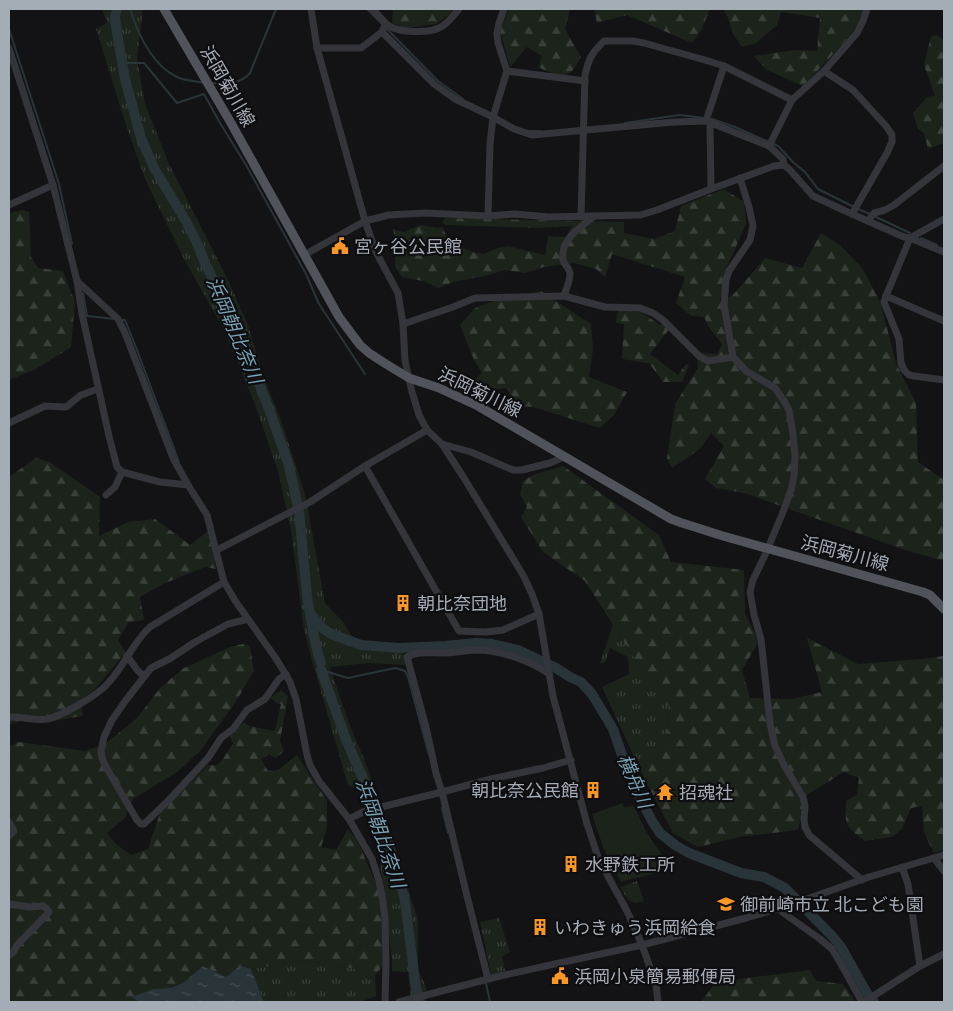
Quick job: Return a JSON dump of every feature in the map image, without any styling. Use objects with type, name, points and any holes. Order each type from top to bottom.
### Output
[{"type":"main road","name":"浜岡菊川線","points":[[164,9],[231,123],[339,317],[369,354],[409,378],[439,388],[478,406],[671,519],[923,592],[930,595],[944,609]]},
{"type":"street","points":[[311,9],[317,48],[365,221],[376,252],[398,293],[403,324],[405,361],[419,415],[427,430],[442,444],[464,478],[523,575],[532,594],[539,614],[554,696],[587,824],[599,860],[628,911],[642,945],[656,984],[658,1002]]},
{"type":"street","points":[[372,9],[390,26],[409,31],[426,31],[439,28],[447,23],[459,9]]},
{"type":"street","points":[[488,216],[490,144],[493,117],[507,71],[497,34],[504,9]]},
{"type":"street","points":[[771,143],[792,100],[824,70],[857,33],[867,9]]},
{"type":"street","points":[[317,48],[361,48],[382,32],[385,22]]},
{"type":"street","points":[[382,32],[434,84],[455,99],[514,129],[532,135],[708,120],[771,143],[783,159],[784,165],[813,196],[854,210],[910,238],[944,252]]},
{"type":"street","points":[[581,217],[585,82],[589,58],[604,41],[644,43],[724,66],[792,100]]},
{"type":"street","points":[[9,48],[53,185],[77,281],[98,389],[117,467],[122,472],[160,482],[188,485]]},
{"type":"street","points":[[711,189],[708,120],[724,66]]},
{"type":"street","points":[[824,70],[853,90],[892,135],[892,142],[887,152],[854,210]]},
{"type":"street","points":[[507,71],[585,82]]},
{"type":"street","points":[[304,256],[365,221],[389,215],[404,213],[488,216],[515,214],[548,217],[640,215],[774,166],[784,165]]},
{"type":"street","points":[[871,218],[894,205],[944,166]]},
{"type":"street","points":[[740,178],[753,226],[750,240],[729,271],[726,280],[724,306],[734,357],[746,371],[775,388],[789,410],[795,465],[794,476],[783,512],[753,580],[750,592],[761,639],[770,723],[775,746],[802,797],[805,806],[805,827],[809,835],[862,880]]},
{"type":"street","points":[[9,205],[53,185]]},
{"type":"street","points":[[564,296],[570,276],[569,269],[564,262],[563,251],[567,239],[593,217]]},
{"type":"street","points":[[944,219],[910,238],[884,302],[899,339],[901,363],[904,370],[909,375],[944,380]]},
{"type":"street","points":[[77,281],[118,319],[126,333],[173,458],[207,515],[224,582],[286,674],[296,699],[310,765],[350,819],[372,859],[383,902],[386,945],[385,1002]]},
{"type":"street","points":[[403,324],[452,308],[475,298],[564,296],[605,307],[640,308],[653,313],[663,320],[699,356],[708,361],[734,357]]},
{"type":"street","points":[[886,296],[944,321]]},
{"type":"street","points":[[9,423],[45,406],[66,407],[81,396],[98,389]]},
{"type":"street","points":[[217,550],[310,502],[365,466],[427,430]]},
{"type":"street","points":[[442,444],[471,452],[513,470],[527,469],[564,457]]},
{"type":"street","points":[[365,466],[459,631],[486,632],[503,630],[539,614]]},
{"type":"street","points":[[106,495],[115,487],[122,472]]},
{"type":"street","points":[[9,717],[48,718],[73,708],[102,689],[110,681],[142,634],[150,627],[224,582]]},
{"type":"street","points":[[248,619],[228,624],[195,642],[172,658],[151,668],[112,720],[104,737],[101,751],[102,758],[141,824],[144,824],[168,801],[208,758],[222,738],[233,729],[247,710],[265,699],[279,679],[286,674]]},
{"type":"street","points":[[486,979],[407,657],[413,653],[448,653],[479,650],[516,658],[549,674]]},
{"type":"street","points":[[127,656],[144,676]]},
{"type":"street","points":[[350,819],[365,811],[571,760]]},
{"type":"street","points":[[9,822],[14,831],[9,836]]},
{"type":"street","points":[[399,1002],[486,979],[642,945],[723,924],[778,909],[862,880],[944,855]]},
{"type":"street","points":[[934,858],[944,871]]},
{"type":"street","points":[[902,867],[908,884],[920,966]]},
{"type":"street","points":[[9,904],[29,907],[43,906],[49,911],[18,944],[12,954],[9,955]]},
{"type":"street","points":[[778,909],[832,949],[863,1002],[920,966],[944,954]]},
{"type":"green space","points":[[102,9],[143,9],[137,59],[145,104],[169,164],[228,280],[248,325],[262,372],[283,426],[305,494],[325,603],[344,623],[355,641],[403,651],[405,665],[368,663],[330,667],[348,721],[385,815],[418,920],[418,969],[426,987],[426,1002],[411,1002],[408,972],[392,971],[378,847],[366,795],[348,785],[313,664],[304,630],[291,530],[278,471],[254,402],[223,328],[184,259],[145,179],[96,29],[107,23]]},
{"type":"green space","points":[[393,9],[454,9],[436,24],[406,28],[392,23]]},
{"type":"green space","points":[[509,9],[570,9],[565,29],[581,57],[575,68],[568,74],[560,75],[538,67],[542,56],[527,47],[510,67],[500,31]]},
{"type":"green space","points":[[594,9],[712,9],[709,11],[702,29],[692,43],[627,15],[597,23]]},
{"type":"green space","points":[[723,9],[864,9],[858,26],[803,86],[767,70],[754,56],[795,50],[817,51],[820,18],[781,12],[777,25],[756,43],[742,47],[733,34]]},
{"type":"green space","points":[[937,35],[944,40],[944,143],[928,149],[924,133],[918,129],[913,113],[927,97],[935,96],[924,65],[931,36]]},
{"type":"green space","points":[[724,189],[744,202],[746,224],[726,269],[720,301],[732,296],[765,258],[802,268],[821,233],[840,245],[862,268],[880,301],[896,363],[916,403],[918,462],[944,480],[944,561],[902,549],[744,493],[716,488],[705,479],[724,446],[711,433],[700,449],[672,468],[667,459],[675,404],[698,368],[696,352],[717,354],[722,344],[710,329],[704,317],[691,316],[676,303],[685,277],[612,254],[605,277],[596,269],[574,263],[544,267],[525,273],[505,270],[453,282],[439,288],[423,281],[402,277],[395,267],[397,249],[393,229],[404,232],[421,225],[442,227],[449,241],[430,246],[418,246],[433,252],[457,245],[473,252],[484,254],[508,246],[545,255],[548,236],[566,237],[572,226],[537,228],[445,225],[442,222],[445,218],[624,222],[624,233],[654,239],[675,231],[681,206]]},
{"type":"green space","points":[[23,210],[29,212],[31,257],[38,268],[63,271],[75,302],[71,347],[36,369],[9,380],[9,213]]},
{"type":"green space","points":[[541,291],[591,324],[593,349],[589,377],[627,392],[614,415],[600,428],[533,407],[517,406],[506,388],[482,392],[474,380],[482,373],[474,360],[460,325],[475,308],[497,300]]},
{"type":"green space","points":[[619,310],[641,312],[660,325],[665,323],[670,328],[650,354],[678,375],[686,364],[689,365],[682,382],[663,382],[649,363],[622,359],[624,324],[616,323]]},
{"type":"green space","points":[[36,458],[50,462],[100,497],[99,536],[128,522],[155,519],[190,545],[209,530],[214,549],[216,569],[205,567],[163,584],[140,597],[144,620],[129,622],[118,640],[126,652],[97,687],[81,700],[83,716],[52,721],[20,721],[9,725],[9,477]]},
{"type":"green space","points":[[563,466],[659,535],[671,562],[744,570],[745,614],[759,641],[742,670],[750,698],[792,699],[822,692],[807,638],[858,664],[944,656],[944,850],[934,853],[924,832],[922,806],[911,808],[902,829],[892,837],[865,841],[858,836],[846,821],[846,801],[857,795],[859,778],[844,772],[807,795],[798,830],[739,837],[698,847],[673,833],[642,774],[667,736],[669,707],[642,670],[585,581],[543,552],[521,517],[527,507],[520,494],[523,481],[533,475]]},
{"type":"green space","points":[[613,625],[669,707],[667,736],[642,774],[602,687],[629,674],[628,657],[610,648],[605,662],[600,663]]},
{"type":"green space","points":[[243,644],[250,646],[254,671],[235,703],[200,751],[177,772],[133,799],[125,818],[107,833],[116,844],[131,855],[148,849],[161,810],[208,765],[217,765],[223,759],[233,743],[229,735],[244,722],[249,726],[275,731],[281,704],[270,698],[281,690],[288,696],[280,741],[284,751],[276,758],[269,754],[261,759],[268,771],[278,770],[297,755],[327,801],[327,828],[321,847],[336,850],[348,829],[356,839],[377,886],[383,919],[386,961],[375,976],[369,978],[356,969],[305,960],[251,969],[226,977],[203,966],[183,983],[171,988],[153,989],[133,997],[139,1002],[9,1002],[9,746],[19,742],[85,751],[105,744],[137,718],[161,687],[184,668],[230,647]]},
{"type":"green space","points":[[622,803],[624,807],[634,806],[646,831],[671,869],[621,882],[604,850],[592,814]]},
{"type":"green space","points":[[637,881],[644,901],[635,903],[627,898],[620,887]]},
{"type":"green space","points":[[499,918],[510,952],[502,957],[505,971],[491,975],[480,922]]},
{"type":"green space","points":[[305,960],[356,969],[375,976],[376,996],[360,1002],[264,1002],[251,969]]},
{"type":"green space","points":[[810,970],[816,981],[843,984],[856,1002],[701,1002],[716,982]]},
{"type":"water","points":[[203,966],[226,977],[240,966],[251,969],[264,1002],[139,1002],[132,997],[153,989],[171,988],[183,983]]},
{"type":"waterway","name":"浜岡朝比奈川","points":[[117,9],[115,16],[116,27],[125,79],[141,138],[154,168],[187,223],[244,344],[289,466],[299,511],[307,596],[321,663]]},
{"type":"waterway","points":[[130,9],[147,48],[160,65],[168,72],[180,78],[204,83]]},
{"type":"waterway","points":[[211,83],[237,82],[250,73],[276,9]]},
{"type":"waterway","points":[[367,9],[383,25]]},
{"type":"waterway","points":[[386,28],[438,81],[463,99]]},
{"type":"waterway","points":[[9,29],[59,184],[72,244]]},
{"type":"waterway","points":[[123,63],[144,63],[177,103],[204,94],[246,165],[306,274],[319,304],[365,374]]},
{"type":"waterway","points":[[625,123],[679,115],[705,118]]},
{"type":"waterway","points":[[712,119],[778,146],[805,172],[818,189],[854,207]]},
{"type":"waterway","points":[[528,131],[541,131]]},
{"type":"waterway","points":[[858,209],[870,214]]},
{"type":"waterway","points":[[874,216],[910,233]]},
{"type":"waterway","points":[[921,238],[937,245]]},
{"type":"waterway","points":[[83,293],[87,316],[115,319]]},
{"type":"waterway","points":[[122,320],[125,320],[179,462]]},
{"type":"waterway","name":"横舟川","points":[[311,614],[321,627],[331,634],[361,645],[399,648],[476,643],[492,644],[518,650],[581,682],[592,694],[613,729],[635,788],[660,833],[689,853],[741,873],[764,877],[785,888],[841,947],[868,995],[874,1002]]},
{"type":"waterway","points":[[321,663],[321,670],[348,678],[395,668],[405,671],[429,755]]},
{"type":"waterway","name":"浜岡朝比奈川","points":[[321,670],[347,742],[373,801],[396,867],[405,901],[419,1002]]},
{"type":"waterway","points":[[442,808],[448,833]]},
{"type":"waterway","points":[[486,983],[490,1002]]},
{"type":"place","name":"宮ヶ谷公民館","points":[[340,246]]},
{"type":"place","name":"朝比奈団地","points":[[403,603]]},
{"type":"place","name":"朝比奈公民館","points":[[593,790]]},
{"type":"place","name":"招魂社","points":[[665,792]]},
{"type":"place","name":"水野鉄工所","points":[[571,864]]},
{"type":"place","name":"御前崎市立 北こども園","points":[[726,904]]},
{"type":"place","name":"いわきゅう浜岡給食","points":[[540,927]]},
{"type":"place","name":"浜岡小泉簡易郵便局","points":[[560,976]]}]
